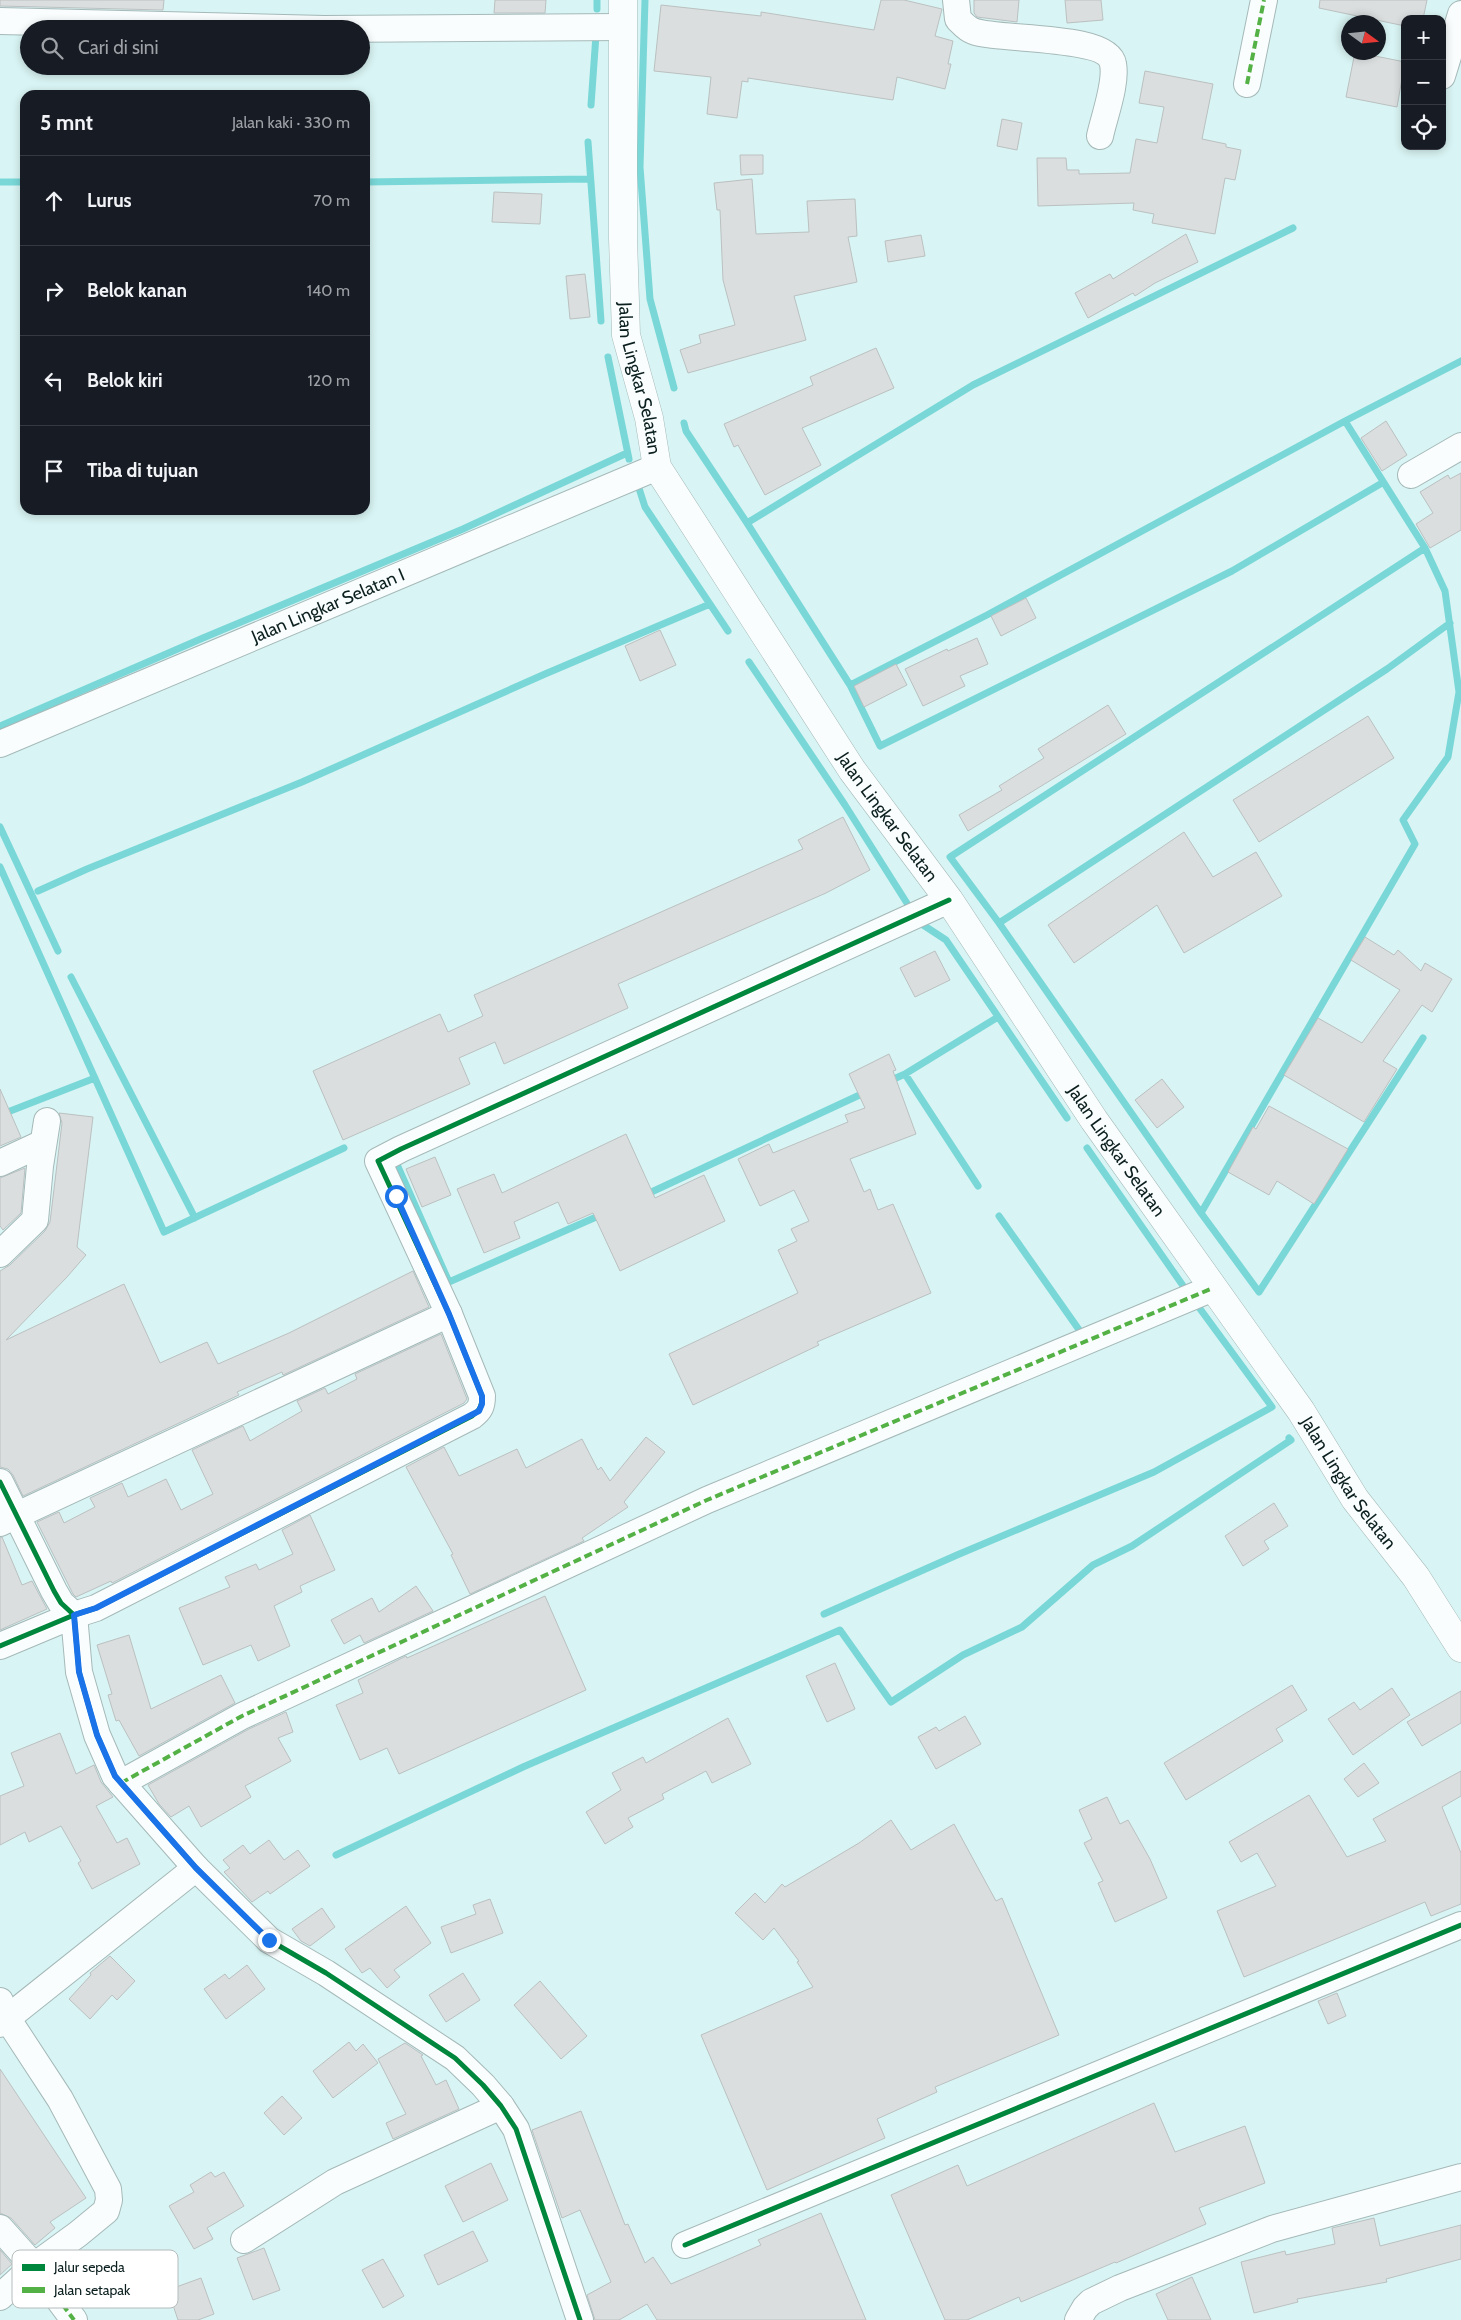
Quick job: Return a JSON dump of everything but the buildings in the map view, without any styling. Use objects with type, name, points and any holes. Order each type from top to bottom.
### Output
[{"type":"highway","name":"Jalan Lingkar Selatan","points":[[623,13],[623,219],[626,335],[649,418],[657,467],[852,770],[949,900],[1094,1120],[1301,1411],[1355,1499],[1416,1577],[1439,1617],[1461,1648]]},
{"type":"street","points":[[956,0],[958,19],[974,32],[1073,43],[1102,50],[1109,55],[1113,63],[1114,76],[1100,136]]},
{"type":"street","points":[[1246,84],[1264,0]]},
{"type":"street","points":[[370,26],[623,13]]},
{"type":"street","points":[[1446,63],[1461,14]]},
{"type":"street","points":[[0,21],[20,21]]},
{"type":"street","points":[[1411,475],[1461,446]]},
{"type":"street","name":"Jalan Lingkar Selatan I","points":[[0,744],[657,467]]},
{"type":"street","points":[[0,1646],[105,1603],[479,1411],[482,1404],[482,1396],[449,1314],[378,1161],[949,900]]},
{"type":"street","points":[[0,1164],[45,1132],[35,1220],[0,1254]]},
{"type":"street","points":[[121,1782],[242,1716],[707,1500],[1213,1288]]},
{"type":"street","points":[[8,1519],[449,1314]]},
{"type":"street","points":[[0,1482],[8,1519],[61,1603],[74,1615],[79,1672],[97,1735],[115,1776],[196,1868],[269,1940],[326,1973],[455,2058],[483,2085],[501,2106],[516,2130],[580,2320]]},
{"type":"street","points":[[56,2250],[106,2211],[109,2200],[108,2189],[60,2099],[9,2011],[196,1868]]},
{"type":"street","points":[[686,2245],[1461,1925]]},
{"type":"street","points":[[244,2240],[335,2182],[501,2106]]},
{"type":"street","points":[[1078,2320],[1091,2302],[1120,2288],[1272,2229],[1461,2177]]},
{"type":"street","points":[[0,2228],[20,2250]]},
{"type":"street","points":[[0,2297],[12,2286]]},
{"type":"street","points":[[65,2308],[74,2320]]},
{"type":"waterway","points":[[597,0],[597,9]]},
{"type":"waterway","points":[[645,0],[640,167],[650,299],[674,388]]},
{"type":"waterway","points":[[591,105],[596,35],[594,35]]},
{"type":"waterway","points":[[588,142],[601,321]]},
{"type":"waterway","points":[[370,182],[590,179]]},
{"type":"waterway","points":[[0,182],[20,182]]},
{"type":"waterway","points":[[1293,228],[973,385],[747,523],[850,685],[987,615],[1345,421],[1425,548],[1445,591],[1459,692],[1448,757],[1403,820],[1415,844],[1201,1213],[999,923],[1387,669],[1450,623]]},
{"type":"waterway","points":[[608,357],[629,459]]},
{"type":"waterway","points":[[1345,421],[1461,361]]},
{"type":"waterway","points":[[684,423],[686,431],[747,523]]},
{"type":"waterway","points":[[0,726],[463,529],[627,453]]},
{"type":"waterway","points":[[637,482],[645,507],[728,631]]},
{"type":"waterway","points":[[850,685],[880,746],[1232,571],[1382,483]]},
{"type":"waterway","points":[[999,923],[950,857],[1425,548]]},
{"type":"waterway","points":[[38,891],[87,869],[302,782],[545,674],[710,604]]},
{"type":"waterway","points":[[749,662],[845,805],[910,908]]},
{"type":"waterway","points":[[0,827],[58,951]]},
{"type":"waterway","points":[[0,867],[164,1232],[344,1148]]},
{"type":"waterway","points":[[917,921],[946,940],[1067,1118]]},
{"type":"waterway","points":[[71,977],[195,1218]]},
{"type":"waterway","points":[[887,1082],[905,1074],[998,1017]]},
{"type":"waterway","points":[[1201,1213],[1259,1292],[1423,1038]]},
{"type":"waterway","points":[[905,1074],[978,1186]]},
{"type":"waterway","points":[[0,1115],[95,1078]]},
{"type":"waterway","points":[[645,1195],[866,1092]]},
{"type":"waterway","points":[[1087,1148],[1186,1290]]},
{"type":"waterway","points":[[396,1160],[449,1282],[603,1214]]},
{"type":"waterway","points":[[999,1216],[1082,1334]]},
{"type":"waterway","points":[[824,1614],[957,1555],[1154,1472],[1272,1407],[1195,1302]]},
{"type":"waterway","points":[[336,1855],[523,1767],[840,1630],[891,1702],[963,1655],[1022,1627],[1093,1565],[1132,1546],[1291,1440],[1289,1438]]},
{"type":"marked path","points":[[1247,84],[1264,0]]},
{"type":"marked path","points":[[121,1783],[242,1716],[707,1500],[1213,1288]]},
{"type":"marked path","points":[[65,2308],[74,2320]]},
{"type":"cycle path","points":[[0,1482],[54,1591],[61,1603],[74,1615],[96,1608],[472,1416],[480,1408],[482,1396],[449,1314],[378,1161],[949,900]]},
{"type":"cycle path","points":[[0,1646],[74,1615],[79,1672],[97,1735],[115,1776],[196,1868],[269,1940],[326,1973],[455,2058],[483,2085],[501,2106],[516,2129],[580,2320]]},
{"type":"cycle path","points":[[685,2245],[1461,1925]]},
{"type":"route","points":[[269,1940],[196,1868],[115,1776],[97,1735],[79,1672],[74,1615],[96,1608],[479,1411],[482,1404],[482,1396],[449,1314],[396,1196]]}]
